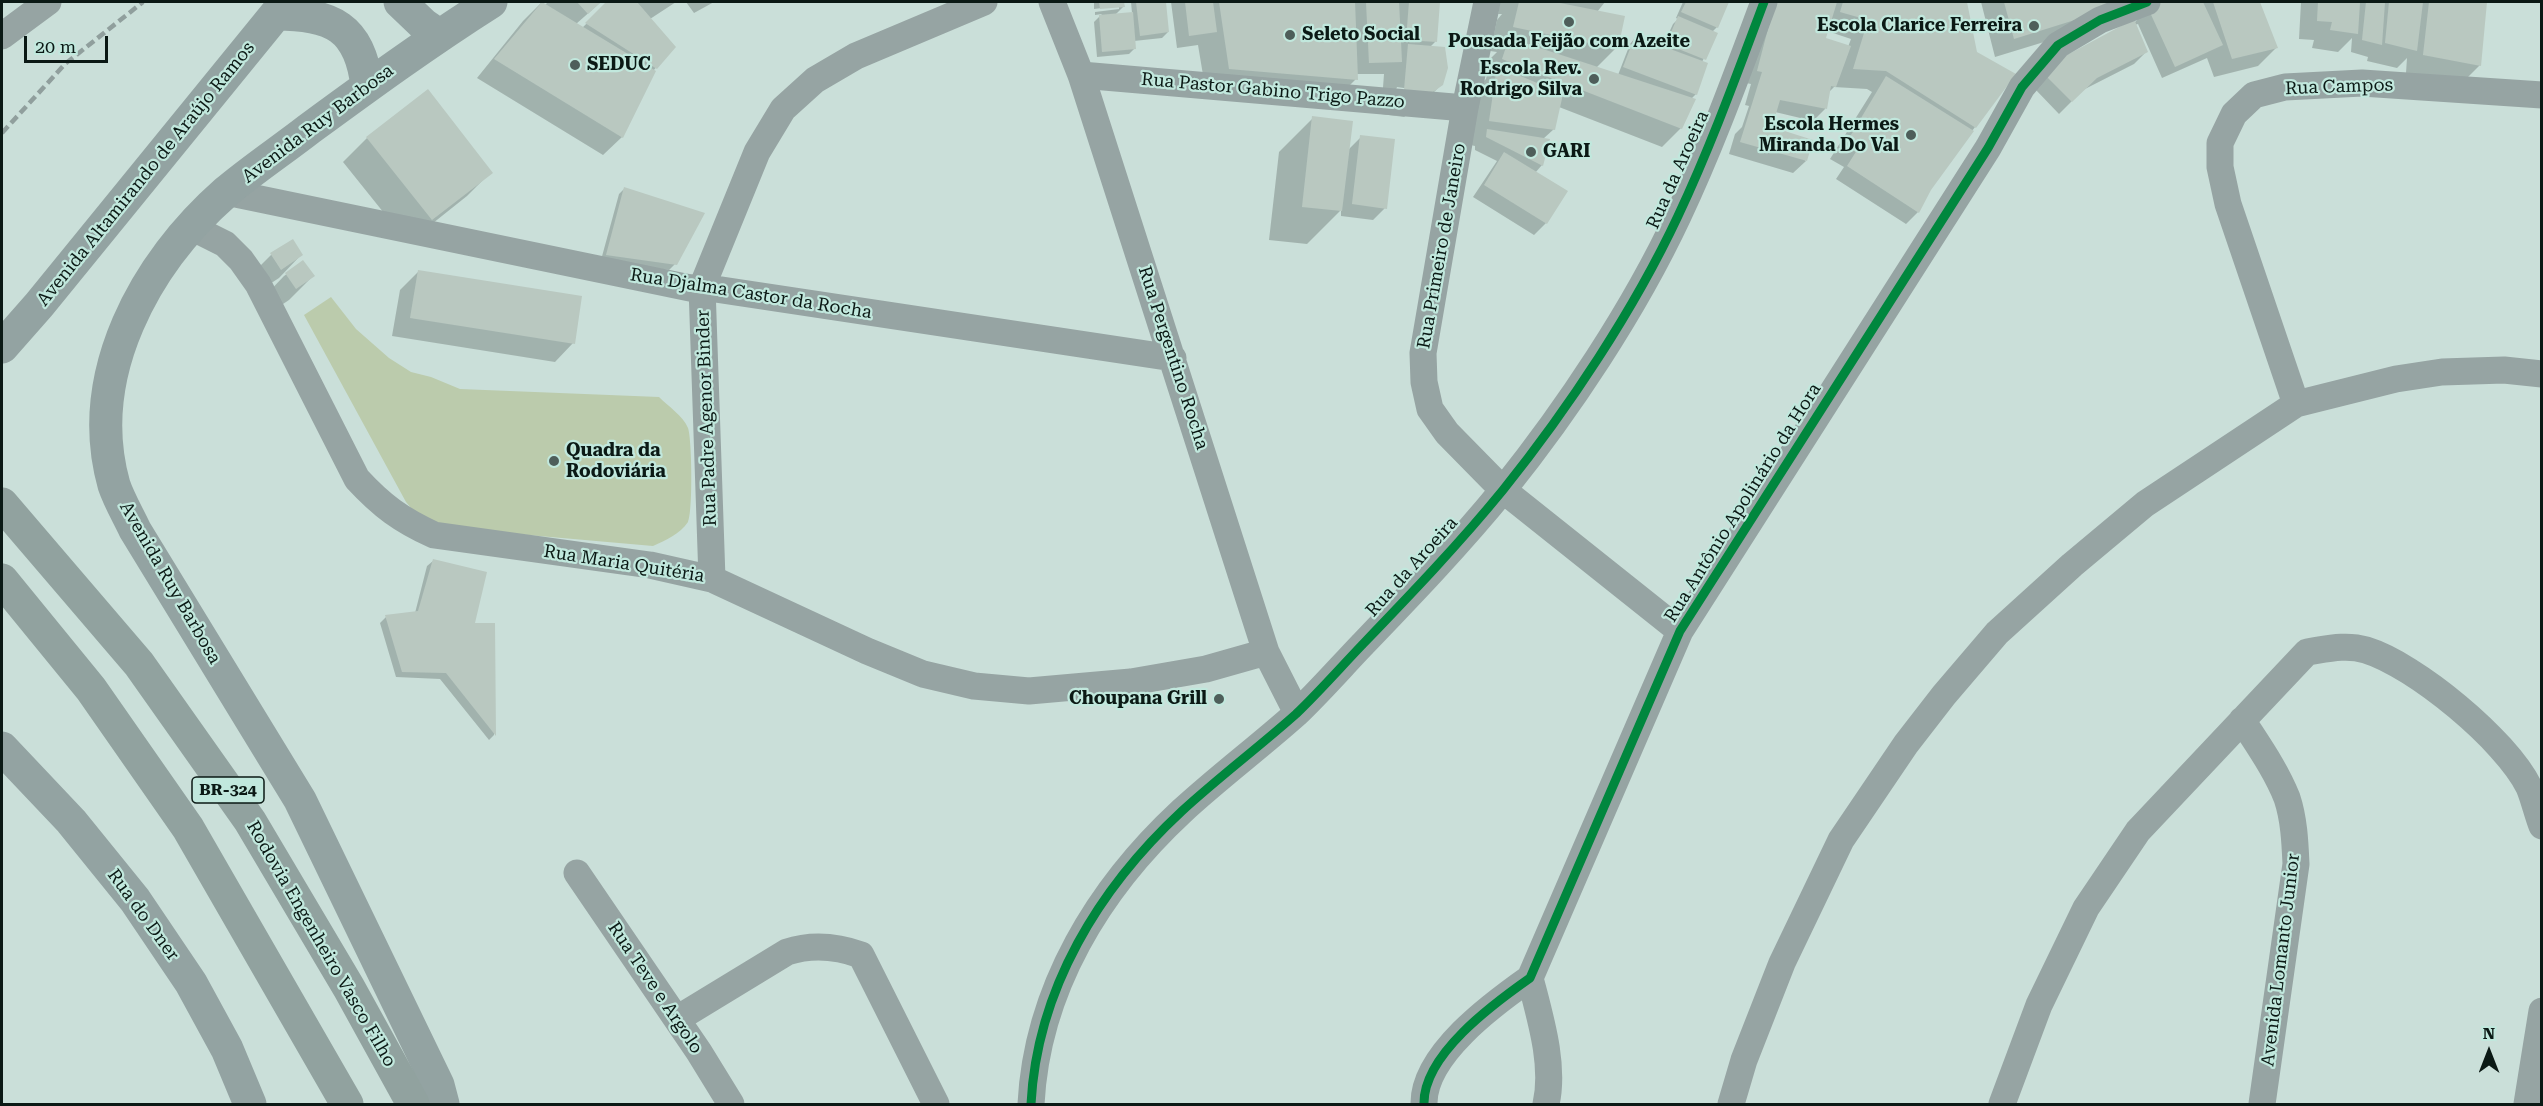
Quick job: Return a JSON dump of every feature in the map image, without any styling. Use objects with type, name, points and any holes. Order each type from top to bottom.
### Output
[{"type":"highway","name":"Rodovia Engenheiro Vasco Filho","points":[[2,504],[139,664],[250,821],[349,988],[413,1104]]},
{"type":"highway","name":"BR-324","points":[[2,580],[91,689],[188,828],[347,1104]]},
{"type":"main road","points":[[400,2],[423,24],[439,35]]},
{"type":"main road","name":"Avenida Ruy Barbosa","points":[[443,1104],[438,1085],[300,800],[135,530],[114,486],[105,431],[108,382],[131,316],[154,273],[192,227],[226,192],[367,86],[439,35],[491,2]]},
{"type":"main road","points":[[283,8],[333,22],[347,32],[357,45],[364,66],[367,86]]},
{"type":"main road","name":"Avenida Altamirando de Araújo Ramos","points":[[2,347],[283,8]]},
{"type":"main road","name":"Rua do Dner","points":[[2,748],[71,820],[135,900],[192,983],[227,1049],[250,1104]]},
{"type":"street","points":[[2,36],[48,2]]},
{"type":"street","name":"Rua Padre Agenor Binder","points":[[712,579],[702,287],[757,152],[783,109],[815,81],[856,56],[984,2]]},
{"type":"street","name":"Rua Pergentino Rocha","points":[[1052,2],[1081,75],[1266,652],[1297,713]]},
{"type":"street","name":"Rua Primeiro de Janeiro","points":[[1487,2],[1465,108],[1423,353],[1424,382],[1431,409],[1448,433],[1503,490],[1680,631]]},
{"type":"street","name":"Rua da Aroeira","points":[[1031,1104],[1033,1070],[1042,1032],[1065,966],[1104,897],[1146,848],[1182,811],[1297,713],[1402,604],[1503,490],[1562,410],[1624,315],[1677,218],[1714,134],[1764,2]]},
{"type":"street","name":"Rua Antônio Apolinário da Hora","points":[[1530,978],[1680,631],[1988,148],[2022,87],[2058,45],[2100,20],[2147,2]]},
{"type":"street","name":"Rua Pastor Gabino Trigo Pazzo","points":[[1081,75],[1465,108]]},
{"type":"street","name":"Rua Campos","points":[[2296,404],[2228,204],[2220,167],[2220,143],[2234,114],[2254,95],[2285,87],[2362,83],[2541,95]]},
{"type":"street","name":"Rua Djalma Castor da Rocha","points":[[226,192],[690,288],[702,287],[1173,358]]},
{"type":"street","name":"Rua Maria Quitéria","points":[[192,227],[225,244],[242,260],[258,284],[357,480],[380,503],[405,522],[434,535],[651,566],[712,579],[867,651],[914,670],[974,686],[1029,691],[1131,682],[1206,669],[1266,652]]},
{"type":"street","points":[[1731,1104],[1744,1060],[1782,963],[1841,840],[1906,744],[1944,695],[1997,633],[2081,557],[2145,504],[2296,404],[2396,379],[2442,372],[2504,370],[2541,374]]},
{"type":"street","points":[[2002,1104],[2039,1005],[2086,908],[2138,831],[2307,652],[2341,646],[2366,650],[2396,662],[2453,703],[2494,738],[2528,786],[2541,826]]},
{"type":"street","name":"Avenida Lomanto Junior","points":[[2242,720],[2276,773],[2288,800],[2294,830],[2296,864],[2262,1104]]},
{"type":"street","name":"Rua Teve e Argolo","points":[[577,873],[677,1019],[731,1104]]},
{"type":"street","points":[[677,1019],[787,952],[803,947],[844,949],[861,955],[936,1104]]},
{"type":"street","points":[[1424,1104],[1424,1096],[1435,1067],[1461,1035],[1492,1005],[1530,978],[1545,1038],[1549,1093],[1546,1104]]},
{"type":"street","points":[[2527,1104],[2541,1011]]},
{"type":"green space","points":[[331,297],[356,329],[389,358],[411,372],[431,377],[460,389],[659,397],[679,415],[688,428],[691,505],[688,522],[677,533],[653,546],[471,530],[421,520],[406,502],[304,315]]},
{"type":"building","name":"SEDUC","points":[[542,2],[656,71],[623,138],[494,59]]},
{"type":"building","points":[[577,2],[601,2],[588,14]]},
{"type":"building","points":[[606,2],[637,2],[676,47],[657,69],[585,23]]},
{"type":"building","points":[[1099,2],[1124,2],[1125,7],[1100,9]]},
{"type":"building","points":[[1136,2],[1166,2],[1169,32],[1140,36]]},
{"type":"building","points":[[1185,2],[1213,2],[1217,32],[1189,36]]},
{"type":"building","name":"Seleto Social","points":[[1219,2],[1355,2],[1358,80],[1229,69]]},
{"type":"building","points":[[1366,2],[1399,2],[1402,62],[1369,63]]},
{"type":"building","points":[[1409,2],[1440,2],[1437,42],[1406,40]]},
{"type":"building","name":"Pousada Feijão com Azeite","points":[[1519,2],[1555,2],[1625,16],[1618,49],[1513,27]]},
{"type":"building","points":[[1686,2],[1729,2],[1718,28],[1681,12]]},
{"type":"building","points":[[1775,2],[1837,2],[1826,38],[1851,46],[1836,87],[1831,86],[1827,109],[1780,100],[1772,127],[1813,140],[1807,161],[1740,142],[1762,72],[1757,71]]},
{"type":"building","points":[[1843,2],[1967,2],[1977,52],[2016,74],[1976,128],[1886,71],[1853,69],[1868,20],[1840,12]]},
{"type":"building","name":"Escola Clarice Ferreira","points":[[2004,2],[2132,2],[2014,39]]},
{"type":"building","points":[[2161,2],[2203,2],[2223,45],[2175,67],[2148,8]]},
{"type":"building","points":[[2213,2],[2260,2],[2278,48],[2232,59]]},
{"type":"building","points":[[2318,2],[2360,2],[2358,34],[2330,30],[2332,22],[2317,21]]},
{"type":"building","points":[[2366,2],[2385,2],[2382,45],[2362,40]]},
{"type":"building","points":[[2389,2],[2423,2],[2417,51],[2385,43]]},
{"type":"building","points":[[2429,2],[2487,2],[2481,66],[2423,55]]},
{"type":"building","points":[[1133,12],[1136,49],[1102,52],[1099,15]]},
{"type":"building","points":[[1678,16],[1718,33],[1706,60],[1666,44]]},
{"type":"building","points":[[2134,19],[2148,52],[2097,78],[2072,102],[2046,76],[2065,56]]},
{"type":"building","points":[[1635,36],[1708,63],[1697,95],[1623,67]]},
{"type":"building","name":"Escola Rev. Rodrigo Silva","points":[[1509,38],[1696,99],[1682,129],[1502,59]]},
{"type":"building","points":[[1408,44],[1445,47],[1448,68],[1443,85],[1430,94],[1404,90]]},
{"type":"building","points":[[1497,66],[1563,94],[1555,130],[1489,121]]},
{"type":"building","name":"Escola Hermes Miranda Do Val","points":[[1886,76],[1974,131],[1931,190],[1919,213],[1847,166],[1859,147],[1848,140]]},
{"type":"building","points":[[428,89],[493,173],[432,220],[366,137]]},
{"type":"building","points":[[1312,116],[1353,121],[1342,211],[1302,207]]},
{"type":"building","name":"GARI","points":[[1487,129],[1550,139],[1543,166],[1486,137]]},
{"type":"building","points":[[1360,135],[1395,139],[1387,209],[1352,204]]},
{"type":"building","points":[[1504,152],[1568,191],[1547,224],[1484,185]]},
{"type":"building","points":[[624,187],[705,213],[677,265],[606,255]]},
{"type":"building","points":[[293,239],[303,255],[281,270],[270,253]]},
{"type":"building","points":[[303,260],[315,276],[296,289],[285,273]]},
{"type":"building","points":[[418,270],[582,296],[575,344],[410,318]]},
{"type":"building","points":[[433,559],[487,572],[475,623],[495,623],[496,736],[446,673],[402,672],[385,615],[418,611]]},
{"type":"railway","points":[[2,133],[65,64],[143,2]]},
{"type":"cycle path","points":[[1031,1104],[1036,1062],[1045,1021],[1060,981],[1099,907],[1124,873],[1182,811],[1305,706],[1434,569],[1503,490],[1552,426],[1598,358],[1641,287],[1678,216],[1713,137],[1764,2]]},
{"type":"cycle path","points":[[1424,1104],[1427,1086],[1435,1067],[1447,1049],[1480,1016],[1530,978],[1680,631],[1988,148],[2022,87],[2058,45],[2100,20],[2147,2]]},
{"type":"place","name":"Pousada Feijão com Azeite","points":[[1569,22]]},
{"type":"place","name":"Escola Clarice Ferreira","points":[[2034,26]]},
{"type":"place","name":"Seleto Social","points":[[1290,35]]},
{"type":"place","name":"SEDUC","points":[[575,65]]},
{"type":"place","name":"Escola Rev. Rodrigo Silva","points":[[1594,79]]},
{"type":"place","name":"Escola Hermes Miranda Do Val","points":[[1911,135]]},
{"type":"place","name":"GARI","points":[[1531,152]]},
{"type":"place","name":"Quadra da Rodoviária","points":[[554,461]]},
{"type":"place","name":"Choupana Grill","points":[[1219,699]]}]
